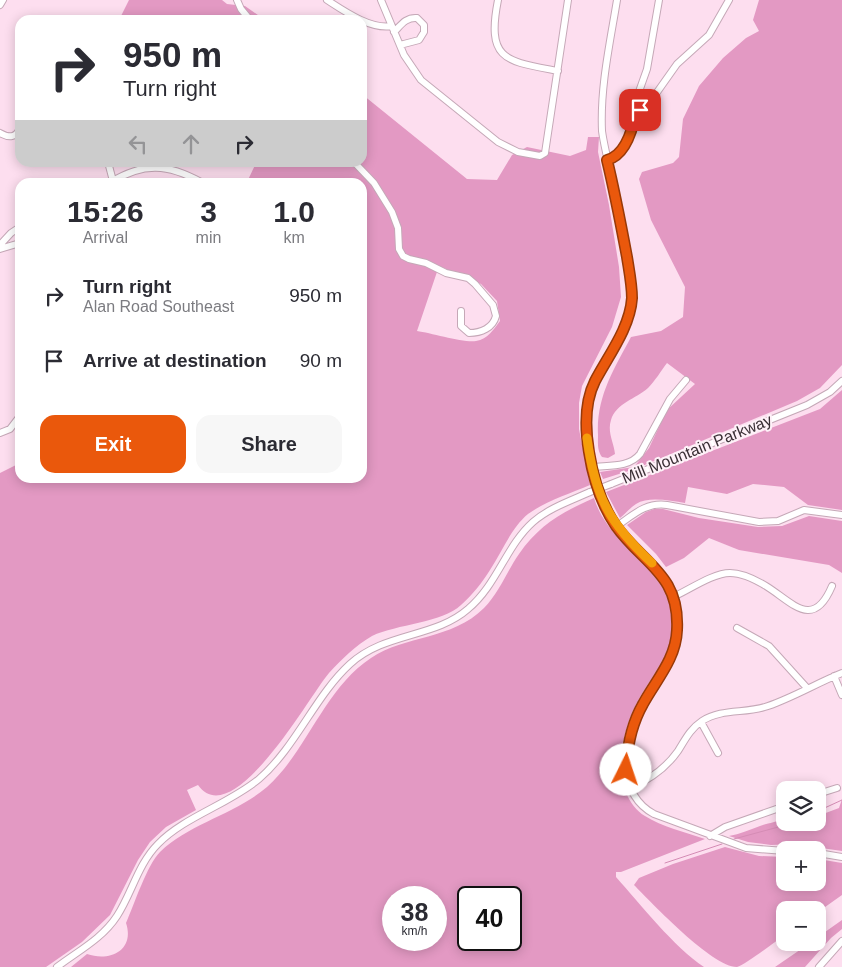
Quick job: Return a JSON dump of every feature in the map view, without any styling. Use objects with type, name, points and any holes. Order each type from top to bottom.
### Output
[{"type":"street","points":[[0,5],[2,0]]},
{"type":"street","points":[[237,0],[246,15]]},
{"type":"street","points":[[327,0],[353,15]]},
{"type":"street","points":[[381,0],[408,64],[420,80],[498,142],[518,152],[542,156],[546,153],[568,0]]},
{"type":"street","points":[[498,0],[494,30],[497,43],[502,52],[517,63],[558,71]]},
{"type":"street","points":[[617,0],[608,54],[602,117],[607,160],[620,218],[632,299],[624,330],[595,381],[588,403],[586,425],[592,467],[606,508],[617,526],[660,572],[673,597],[677,620],[674,649],[665,669],[643,704],[633,726],[626,761],[627,778],[637,800],[648,811],[746,848],[776,850]]},
{"type":"street","points":[[607,160],[612,159],[620,152],[631,133],[636,111],[636,100],[649,57],[660,0]]},
{"type":"street","points":[[636,111],[648,105],[677,64],[712,30],[729,0]]},
{"type":"street","points":[[367,22],[375,26],[393,29],[409,18],[417,18],[424,25],[424,32],[419,40],[400,45]]},
{"type":"street","points":[[0,133],[11,137],[15,136]]},
{"type":"street","points":[[121,178],[152,167]]},
{"type":"street","points":[[170,167],[193,178]]},
{"type":"street","points":[[359,167],[374,183],[392,212],[398,228],[399,249],[403,256],[426,263],[446,273],[468,278],[493,305],[496,316],[494,323],[485,330],[470,333],[462,326],[460,311]]},
{"type":"street","points":[[0,247],[15,230]]},
{"type":"street","points":[[0,247],[15,244]]},
{"type":"street","points":[[592,467],[625,464],[633,461],[642,450],[670,399],[686,380]]},
{"type":"street","name":"Mill Mountain Parkway","points":[[57,967],[92,943],[110,925],[124,903],[145,860],[158,844],[172,833],[248,787],[269,769],[350,664],[376,646],[446,623],[465,612],[488,589],[518,539],[534,521],[554,508],[590,492],[807,405],[830,392],[842,381]]},
{"type":"street","points":[[0,433],[10,429],[15,422]]},
{"type":"street","points":[[617,526],[643,508],[656,504],[667,504],[759,522],[778,521],[804,510],[842,515]]},
{"type":"street","points":[[673,597],[714,577],[736,574],[766,587],[794,607],[812,609],[825,601],[832,586]]},
{"type":"street","points":[[737,628],[769,646],[807,688]]},
{"type":"street","points":[[630,788],[650,778],[668,763],[686,736],[701,722],[720,713],[749,711],[770,706],[842,673]]},
{"type":"street","points":[[834,676],[842,695]]},
{"type":"street","points":[[701,722],[718,754]]},
{"type":"street","points":[[826,791],[837,788]]},
{"type":"street","points":[[710,836],[725,827],[776,809]]},
{"type":"street","points":[[826,854],[842,857]]},
{"type":"street","points":[[819,967],[842,941]]},
{"type":"shaded area","points":[[129,0],[222,0],[227,4],[245,6],[258,15],[122,15]]},
{"type":"shaded area","points":[[759,0],[842,0],[842,365],[820,388],[797,401],[635,469],[603,479],[600,472],[634,467],[649,448],[667,410],[695,384],[667,363],[648,388],[617,409],[610,424],[615,454],[608,458],[602,457],[598,444],[600,408],[607,384],[631,337],[661,331],[683,317],[685,287],[651,220],[639,179],[642,172],[673,163],[679,157],[683,119],[699,86],[723,58],[746,38],[759,31],[753,20]]},
{"type":"shaded area","points":[[367,98],[467,179],[497,180],[512,155],[527,147],[570,156],[586,150],[588,137],[599,137],[598,152],[619,267],[621,297],[612,327],[582,386],[579,403],[579,429],[590,485],[550,501],[528,514],[512,533],[487,575],[473,593],[453,611],[431,620],[382,632],[372,636],[355,648],[329,673],[270,756],[250,777],[231,791],[213,795],[198,785],[187,790],[196,810],[166,827],[150,842],[138,860],[110,915],[82,942],[46,967],[0,967],[0,473],[15,466],[15,483],[367,483],[367,178],[249,178],[254,167],[367,167]],"holes":[[[439,266],[481,284],[497,301],[500,321],[487,336],[480,340],[456,339],[417,331]]]},
{"type":"shaded area","points":[[842,390],[842,510],[808,505],[784,487],[753,484],[727,494],[688,487],[685,503],[647,500],[636,504],[620,518],[606,492],[820,409]]},
{"type":"shaded area","points":[[594,498],[612,530],[659,581],[667,597],[672,615],[673,628],[671,639],[657,671],[638,701],[626,729],[621,762],[622,778],[626,793],[634,806],[645,816],[666,826],[705,839],[621,872],[616,872],[616,877],[670,937],[704,967],[71,967],[87,954],[96,956],[112,955],[124,947],[128,932],[126,923],[150,866],[160,852],[185,833],[241,804],[267,787],[294,756],[328,703],[355,671],[371,658],[384,651],[443,632],[471,618],[484,608],[499,589],[519,554],[527,544],[543,527],[561,514]]},
{"type":"shaded area","points":[[654,509],[663,509],[699,518],[758,527],[782,526],[809,516],[842,521],[842,573],[829,565],[739,550],[709,538],[684,558],[666,567],[656,554],[627,525]]},
{"type":"shaded area","points":[[842,799],[842,851],[826,849],[826,841],[776,841],[776,845],[771,845],[748,842],[729,836],[776,821],[776,831],[826,831],[826,813],[839,808]]},
{"type":"shaded area","points":[[725,847],[759,856],[776,857],[776,891],[826,891],[826,860],[842,863],[842,895],[826,906],[826,901],[776,901],[776,941],[737,967],[713,957],[698,946],[634,885],[639,878],[673,864]]},
{"type":"shaded area","points":[[842,920],[842,929],[826,944],[826,931]]},
{"type":"shaded area","points":[[798,951],[819,951],[805,967],[775,967]]},
{"type":"waterway","points":[[826,807],[842,800]]},
{"type":"waterway","points":[[734,839],[776,828]]},
{"type":"waterway","points":[[665,863],[722,844]]},
{"type":"slow traffic","points":[[587,438],[596,484],[606,508],[623,534],[652,563]]},
{"type":"route","points":[[626,770],[627,750],[633,726],[643,704],[665,669],[674,649],[677,632],[673,597],[664,578],[654,565],[623,534],[606,508],[596,484],[589,453],[586,425],[590,394],[595,381],[624,330],[632,299],[616,195],[607,160],[612,159],[620,152],[631,133],[636,111],[640,110]]}]
